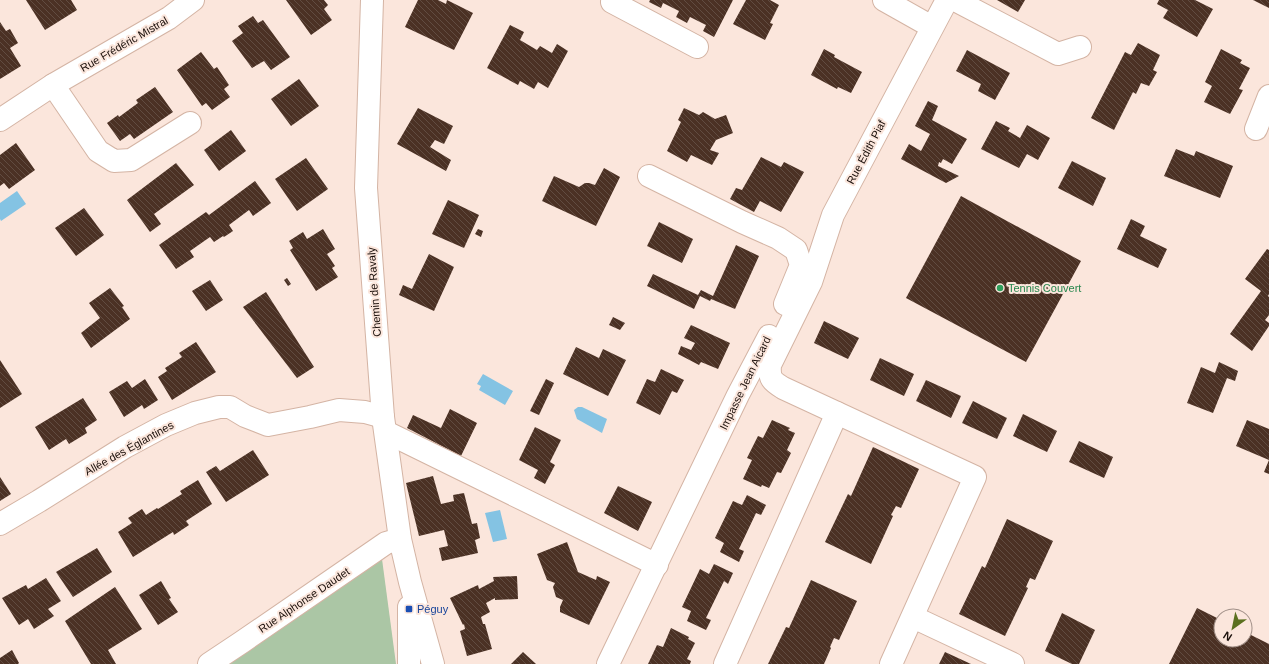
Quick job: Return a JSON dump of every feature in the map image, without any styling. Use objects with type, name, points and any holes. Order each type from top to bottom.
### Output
[{"type":"street","name":"Rue Frédéric Mistral","points":[[0,120],[53,85],[169,18],[193,0]]},
{"type":"street","name":"Chemin de Ravaly","points":[[372,0],[366,188],[384,425],[400,539],[432,664]]},
{"type":"street","points":[[884,0],[932,27]]},
{"type":"street","name":"Rue Édith Piaf","points":[[837,413],[773,382],[769,374],[770,365],[811,282],[833,215],[947,0]]},
{"type":"street","points":[[955,0],[1058,54],[1080,47]]},
{"type":"street","points":[[612,1],[697,47]]},
{"type":"street","points":[[53,85],[98,151],[114,161],[131,160],[190,123]]},
{"type":"street","points":[[1256,129],[1269,96]]},
{"type":"street","name":"Impasse Jean Aicard","points":[[608,664],[738,395],[789,296],[801,265],[796,250],[778,238],[649,176]]},
{"type":"street","name":"Allée des Églantines","points":[[0,524],[125,447],[166,425],[194,413],[219,407],[230,407],[245,416],[268,425],[310,418],[339,410],[365,412],[384,425],[657,565]]},
{"type":"street","points":[[725,664],[837,413],[975,477],[891,664]]},
{"type":"street","name":"Rue Alphonse Daudet","points":[[209,664],[386,543],[400,539]]},
{"type":"street","name":"Chemin de Ravaly","points":[[409,664],[410,582]]},
{"type":"street","points":[[913,617],[1013,664]]},
{"type":"green space","points":[[382,559],[396,664],[224,664]]},
{"type":"water","points":[[17,191],[26,204],[1,221],[0,203]]},
{"type":"water","points":[[483,374],[513,391],[505,405],[479,390],[481,386],[477,384]]},
{"type":"water","points":[[578,407],[582,407],[607,419],[602,433],[577,419],[574,410]]},
{"type":"water","points":[[500,510],[507,539],[493,542],[485,513]]},
{"type":"building","points":[[26,0],[71,0],[77,10],[45,30]]},
{"type":"building","points":[[286,0],[324,0],[328,5],[324,9],[332,20],[311,35]]},
{"type":"building","points":[[418,0],[438,0],[446,4],[447,0],[473,13],[454,50],[405,27]]},
{"type":"building","points":[[650,0],[733,0],[714,37],[703,31],[706,25],[690,17],[687,23],[676,17],[679,11],[663,3],[661,8],[649,2]]},
{"type":"building","points":[[746,0],[770,0],[779,5],[770,23],[773,24],[765,40],[733,24]]},
{"type":"building","points":[[997,0],[1025,0],[1018,12]]},
{"type":"building","points":[[1159,0],[1195,0],[1213,9],[1197,37],[1163,18],[1168,10],[1157,4]]},
{"type":"building","points":[[1253,0],[1269,0],[1269,8]]},
{"type":"building","points":[[253,16],[258,23],[263,20],[290,57],[271,70],[264,61],[252,68],[232,41],[243,33],[238,26]]},
{"type":"building","points":[[0,22],[6,31],[10,29],[18,43],[10,48],[21,66],[0,79]]},
{"type":"building","points":[[510,25],[524,32],[520,40],[537,50],[540,46],[552,53],[557,44],[568,51],[548,88],[538,82],[534,89],[520,81],[518,85],[487,68]]},
{"type":"building","points":[[1138,43],[1160,55],[1153,70],[1157,72],[1149,86],[1141,83],[1136,94],[1133,92],[1114,130],[1091,118],[1125,52],[1131,55]]},
{"type":"building","points":[[824,49],[835,55],[834,57],[862,72],[851,93],[838,87],[837,89],[811,75]]},
{"type":"building","points":[[1221,49],[1242,60],[1240,63],[1250,68],[1239,89],[1243,90],[1230,114],[1204,102],[1212,86],[1205,82]]},
{"type":"building","points":[[967,50],[1010,73],[995,100],[978,91],[981,84],[956,71]]},
{"type":"building","points":[[201,52],[214,69],[217,67],[229,85],[224,89],[230,97],[212,110],[206,103],[202,106],[177,70]]},
{"type":"building","points":[[299,79],[319,106],[291,126],[271,99]]},
{"type":"building","points":[[155,87],[173,112],[134,139],[130,134],[120,141],[107,123],[118,115],[119,117],[138,103],[136,100]]},
{"type":"building","points":[[928,101],[938,106],[932,120],[967,139],[952,164],[943,159],[941,163],[939,162],[938,166],[959,176],[946,183],[901,159],[909,144],[921,151],[930,134],[915,126]]},
{"type":"building","points":[[418,108],[453,126],[444,144],[435,140],[430,147],[451,160],[446,171],[397,144]]},
{"type":"building","points":[[684,108],[699,115],[703,112],[715,119],[726,115],[733,133],[716,140],[710,150],[719,153],[712,165],[691,155],[687,162],[667,151],[681,122],[678,120]]},
{"type":"building","points":[[996,121],[1010,128],[1008,131],[1020,138],[1027,125],[1050,138],[1038,160],[1027,154],[1019,168],[981,149]]},
{"type":"building","points":[[231,130],[246,151],[219,171],[204,150]]},
{"type":"building","points":[[16,143],[35,170],[9,189],[4,183],[0,186],[0,155]]},
{"type":"building","points":[[1176,149],[1194,156],[1196,151],[1233,166],[1220,198],[1164,176]]},
{"type":"building","points":[[761,157],[781,167],[784,162],[804,172],[781,212],[760,201],[754,212],[730,199],[736,188],[742,190]]},
{"type":"building","points":[[306,158],[328,189],[297,211],[275,179]]},
{"type":"building","points":[[1072,161],[1106,178],[1093,206],[1058,188]]},
{"type":"building","points":[[176,163],[194,185],[154,214],[161,224],[150,232],[127,200]]},
{"type":"building","points":[[604,168],[620,177],[596,226],[542,201],[554,176],[579,187],[585,183],[595,185]]},
{"type":"building","points":[[255,181],[271,203],[253,216],[249,210],[229,225],[233,231],[224,237],[223,236],[214,242],[210,237],[190,251],[194,257],[176,269],[159,245],[206,212],[209,215]]},
{"type":"building","points":[[961,196],[1081,261],[1026,362],[906,298]]},
{"type":"building","points":[[448,200],[479,215],[464,248],[432,234]]},
{"type":"building","points":[[84,208],[104,235],[76,256],[55,228]]},
{"type":"building","points":[[1131,219],[1145,226],[1140,236],[1167,249],[1158,268],[1117,249]]},
{"type":"building","points":[[659,222],[693,239],[682,263],[647,246]]},
{"type":"building","points":[[323,229],[335,249],[327,254],[335,266],[332,268],[338,277],[316,291],[290,250],[293,248],[289,241],[303,232],[307,239]]},
{"type":"building","points":[[478,229],[483,231],[481,237],[475,234]]},
{"type":"building","points":[[736,245],[759,256],[735,309],[711,299],[710,301],[700,296],[694,309],[647,286],[653,274],[698,295],[701,290],[713,296]]},
{"type":"building","points":[[1267,249],[1269,250],[1269,315],[1265,320],[1269,323],[1269,326],[1252,351],[1230,334],[1261,291],[1245,279]]},
{"type":"building","points":[[429,254],[454,267],[434,311],[399,295],[403,285],[412,289]]},
{"type":"building","points":[[287,278],[291,284],[288,286],[284,280]]},
{"type":"building","points":[[210,280],[223,300],[206,311],[192,291]]},
{"type":"building","points":[[110,288],[124,306],[122,307],[130,319],[91,348],[81,333],[100,318],[89,303]]},
{"type":"building","points":[[266,292],[314,367],[297,378],[243,307]]},
{"type":"building","points":[[613,317],[625,323],[620,330],[609,325]]},
{"type":"building","points":[[824,321],[859,338],[848,359],[814,343]]},
{"type":"building","points":[[691,325],[730,343],[718,369],[701,362],[699,365],[678,354],[681,346],[691,350],[695,343],[684,338]]},
{"type":"building","points":[[196,342],[216,372],[172,400],[158,377],[167,371],[165,368],[182,357],[179,353]]},
{"type":"building","points":[[576,347],[599,358],[603,349],[626,360],[608,396],[563,374]]},
{"type":"building","points":[[880,358],[914,374],[904,396],[870,380]]},
{"type":"building","points":[[0,360],[22,394],[0,408]]},
{"type":"building","points":[[1219,362],[1238,371],[1235,381],[1227,378],[1213,413],[1187,403],[1201,367],[1215,373]]},
{"type":"building","points":[[661,369],[684,380],[677,393],[672,391],[660,415],[636,403],[647,379],[655,382]]},
{"type":"building","points":[[145,379],[158,400],[144,409],[142,405],[124,417],[109,392],[127,381],[132,388]]},
{"type":"building","points":[[546,379],[554,383],[539,415],[530,411]]},
{"type":"building","points":[[926,380],[961,396],[951,418],[916,401]]},
{"type":"building","points":[[83,398],[97,420],[85,428],[87,433],[69,444],[66,439],[49,450],[35,427]]},
{"type":"building","points":[[973,401],[1007,418],[997,439],[962,423]]},
{"type":"building","points":[[450,409],[477,423],[461,456],[407,428],[413,415],[441,428]]},
{"type":"building","points":[[1023,414],[1057,431],[1047,452],[1013,436]]},
{"type":"building","points":[[772,420],[790,428],[788,430],[795,433],[787,450],[791,453],[781,473],[777,472],[769,488],[762,485],[761,487],[743,479],[752,460],[747,458],[758,436],[763,438]]},
{"type":"building","points":[[1247,420],[1269,429],[1269,460],[1236,446]]},
{"type":"building","points":[[535,427],[561,440],[550,462],[555,465],[545,484],[534,478],[538,470],[519,460]]},
{"type":"building","points":[[1079,441],[1113,457],[1104,478],[1069,462]]},
{"type":"building","points":[[873,447],[919,469],[901,508],[896,506],[891,515],[893,516],[871,564],[825,542],[848,494],[851,496]]},
{"type":"building","points":[[253,450],[269,475],[226,502],[206,472],[216,466],[220,471]]},
{"type":"building","points":[[1269,460],[1269,474],[1264,472]]},
{"type":"building","points":[[433,476],[441,504],[454,501],[453,495],[464,493],[472,524],[477,523],[480,538],[475,540],[478,553],[442,561],[439,548],[448,546],[444,530],[419,536],[406,483]]},
{"type":"building","points":[[0,477],[11,494],[0,501]]},
{"type":"building","points":[[198,480],[212,504],[186,521],[189,525],[174,535],[173,532],[133,557],[118,532],[132,523],[128,518],[142,509],[146,515],[157,508],[158,509],[182,494],[180,491]]},
{"type":"building","points":[[618,486],[652,502],[638,531],[604,513]]},
{"type":"building","points":[[747,495],[766,505],[761,515],[756,513],[739,549],[744,551],[739,562],[720,552],[724,543],[715,538],[733,501],[742,505]]},
{"type":"building","points":[[1007,519],[1053,541],[1035,580],[1030,578],[1026,587],[1028,588],[1005,636],[959,614],[982,566],[985,568]]},
{"type":"building","points":[[567,542],[578,572],[596,580],[597,576],[610,582],[589,625],[560,612],[560,607],[563,600],[556,597],[553,587],[555,583],[547,580],[537,554]]},
{"type":"building","points":[[97,548],[112,572],[73,597],[56,572]]},
{"type":"building","points":[[714,564],[733,573],[728,584],[724,581],[706,618],[711,620],[706,630],[687,621],[691,611],[682,607],[700,569],[709,574]]},
{"type":"building","points":[[517,576],[518,599],[495,600],[495,598],[486,603],[490,612],[481,617],[483,624],[485,624],[492,649],[467,656],[460,631],[465,629],[464,624],[463,625],[450,598],[478,585],[479,589],[494,581],[493,577]]},
{"type":"building","points":[[46,578],[61,601],[48,609],[54,616],[34,629],[28,619],[19,625],[2,598],[26,585],[28,589]]},
{"type":"building","points":[[811,580],[857,601],[839,640],[834,638],[824,664],[768,664],[786,627],[789,628]]},
{"type":"building","points":[[161,581],[171,598],[169,599],[178,612],[158,625],[139,595]]},
{"type":"building","points":[[115,587],[142,629],[108,650],[116,664],[91,664],[65,621]]},
{"type":"building","points":[[1197,608],[1213,616],[1213,648],[1253,648],[1253,636],[1269,644],[1269,664],[1169,664]]},
{"type":"building","points":[[1062,613],[1095,630],[1079,664],[1072,664],[1045,651]]},
{"type":"building","points":[[671,628],[689,637],[688,639],[695,643],[687,659],[691,661],[690,664],[648,664],[657,645],[663,647]]},
{"type":"building","points":[[12,650],[19,663],[0,664],[0,658]]},
{"type":"building","points":[[523,652],[536,664],[511,664]]},
{"type":"building","points":[[945,652],[971,664],[939,664]]},
{"type":"place","name":"Tennis Couvert","points":[[1000,288]]},
{"type":"place","name":"Péguy","points":[[409,609]]}]
